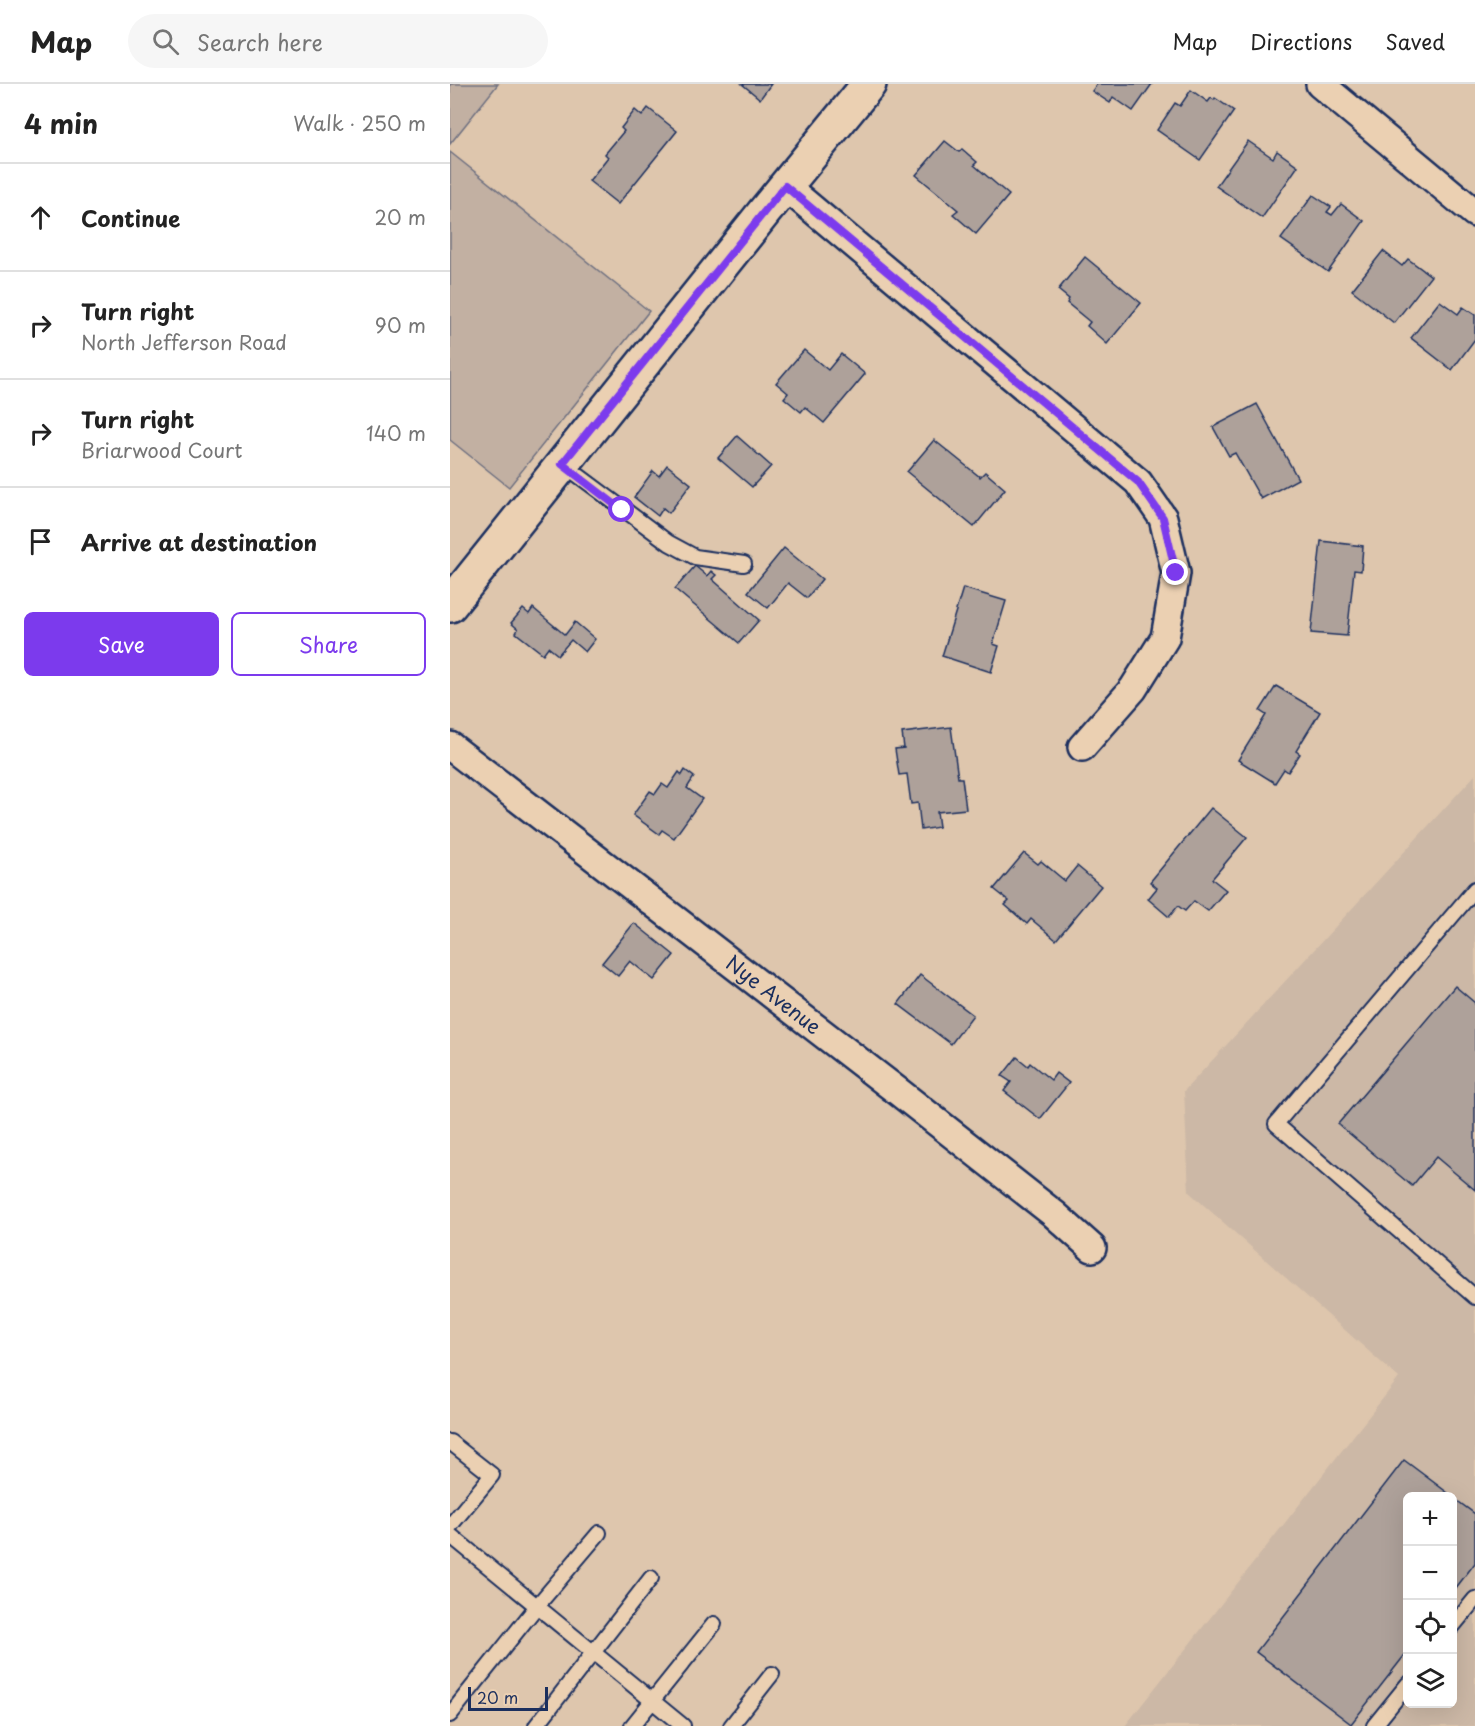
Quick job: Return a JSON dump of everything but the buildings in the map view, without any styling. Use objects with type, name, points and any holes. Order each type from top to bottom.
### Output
[{"type":"street","points":[[450,605],[869,84]]},
{"type":"street","points":[[1320,84],[1475,213]]},
{"type":"street","points":[[785,186],[1138,482],[1163,518],[1176,573],[1165,638],[1133,689],[1082,747]]},
{"type":"street","name":"Nye Avenue","points":[[450,746],[900,1093],[1054,1214],[1092,1248]]},
{"type":"lane","points":[[562,464],[669,543],[695,557],[744,564]]},
{"type":"lane","points":[[1475,889],[1470,906],[1276,1124],[1475,1297]]},
{"type":"lane","points":[[450,1442],[492,1475],[450,1526]]},
{"type":"lane","points":[[450,1715],[599,1533]]},
{"type":"lane","points":[[450,1536],[682,1726]]},
{"type":"lane","points":[[537,1726],[651,1578]]},
{"type":"lane","points":[[1457,1621],[1475,1599]]},
{"type":"lane","points":[[632,1726],[714,1624]]},
{"type":"lane","points":[[731,1726],[772,1674]]},
{"type":"lane","points":[[1374,1726],[1403,1689]]},
{"type":"shaded area","points":[[450,84],[498,84],[450,144]]},
{"type":"shaded area","points":[[450,152],[649,311],[509,487],[450,440]]},
{"type":"shaded area","points":[[1475,775],[1475,1726],[1125,1726],[1399,1378],[1189,1192],[1184,1091]]},
{"type":"route","points":[[622,510],[562,464],[785,186],[1138,482],[1163,518],[1176,573]]}]
